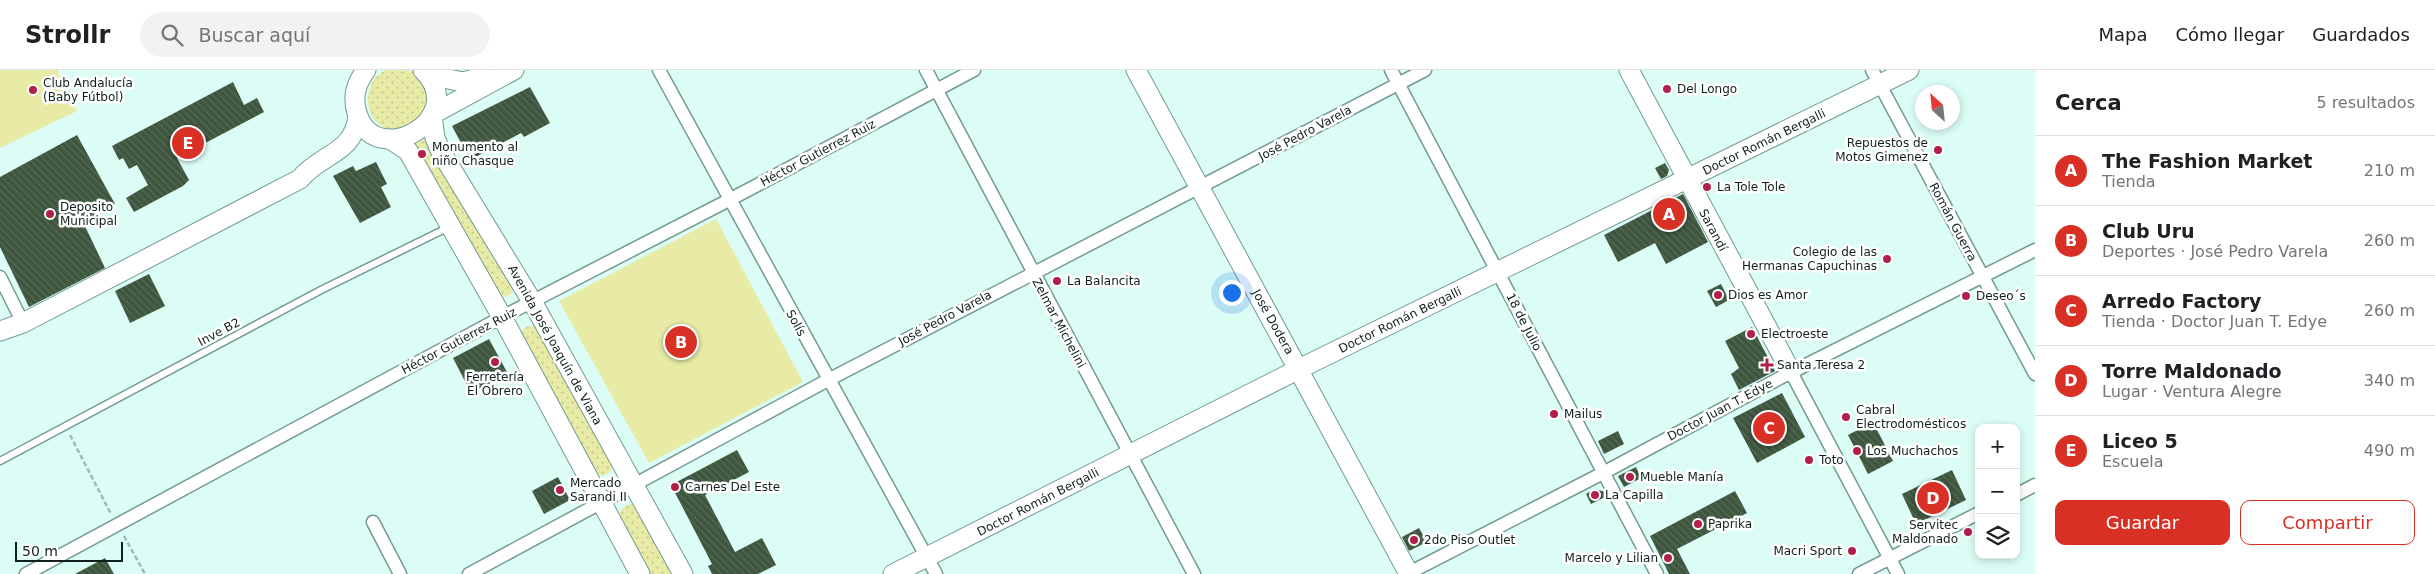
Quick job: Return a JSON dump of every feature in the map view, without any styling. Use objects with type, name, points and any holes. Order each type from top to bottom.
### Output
[{"type":"street","points":[[426,72],[463,82],[475,80],[499,70]]},
{"type":"street","points":[[300,178],[307,178],[371,140],[410,136],[420,131],[432,115],[514,70]]},
{"type":"street","name":"Solís","points":[[659,70],[931,566]]},
{"type":"street","name":"Zelmar Michelini","points":[[926,70],[1032,273],[1194,574]]},
{"type":"street","name":"Héctor Gutierrez Ruiz","points":[[29,574],[502,317],[533,303],[974,70]]},
{"type":"street","name":"José Dodera","points":[[1136,70],[1408,574]]},
{"type":"street","name":"18 de Julio","points":[[1391,70],[1657,574]]},
{"type":"street","name":"José Pedro Varela","points":[[469,574],[828,380],[1425,70]]},
{"type":"street","name":"Sarandí","points":[[1629,70],[1686,180],[1898,574]]},
{"type":"street","name":"Doctor Román Bergalli","points":[[893,574],[931,566],[1130,456],[1299,369],[1686,180],[1876,77],[1909,70]]},
{"type":"street","name":"Avenida José Joaquín de Viana","points":[[426,72],[436,97],[432,115],[435,138],[441,152],[533,303],[682,574]]},
{"type":"street","points":[[0,331],[23,323],[300,178],[306,171],[336,152],[350,140],[356,130],[358,116],[354,98],[358,73]]},
{"type":"street","name":"Román Guerra","points":[[1876,77],[2035,374]]},
{"type":"street","points":[[358,116],[364,125],[408,150],[502,317],[640,574]]},
{"type":"street","name":"Doctor Juan T. Edye","points":[[1408,574],[1791,372],[2035,250]]},
{"type":"street","points":[[0,277],[23,323]]},
{"type":"street","points":[[2020,493],[2035,485]]},
{"type":"street","points":[[1859,574],[1977,514]]},
{"type":"street","points":[[373,522],[400,574]]},
{"type":"lane","name":"Inve B2","points":[[0,461],[321,290],[450,226]]},
{"type":"path","points":[[65,426],[145,574]]},
{"type":"green space","name":"Club Andalucía (Baby Fútbol)","points":[[0,70],[57,70],[77,111],[0,148]]},
{"type":"green space","points":[[386,70],[415,71],[431,100],[419,123],[402,129],[392,130],[382,126],[370,112],[368,102],[372,84]]},
{"type":"green space","points":[[429,137],[514,289],[509,296],[500,297],[413,145]]},
{"type":"green space","points":[[716,219],[803,382],[649,463],[559,301]]},
{"type":"green space","points":[[529,326],[537,327],[612,462],[611,471],[603,476],[594,472],[521,335],[524,328]]},
{"type":"green space","points":[[632,504],[637,506],[675,574],[651,574],[620,519],[622,508]]},
{"type":"building","points":[[233,82],[244,105],[257,98],[264,112],[177,158],[189,180],[183,186],[134,212],[126,198],[148,185],[137,165],[129,169],[123,158],[119,160],[112,146]]},
{"type":"building","points":[[530,87],[550,123],[524,137],[521,133],[470,160],[452,126]]},
{"type":"building","name":"Deposito Municipal","points":[[77,135],[115,204],[84,224],[105,268],[29,307],[0,247],[0,177]]},
{"type":"building","points":[[376,162],[387,184],[381,187],[391,207],[360,223],[333,176],[353,166],[356,171]]},
{"type":"building","points":[[1665,163],[1669,170],[1667,176],[1661,179],[1655,168]]},
{"type":"building","points":[[1683,194],[1708,242],[1666,264],[1655,243],[1618,262],[1604,235]]},
{"type":"building","points":[[149,274],[165,306],[130,323],[115,291]]},
{"type":"building","name":"Dios es Amor","points":[[1721,284],[1729,300],[1716,307],[1707,291]]},
{"type":"building","points":[[1752,327],[1775,371],[1739,390],[1731,374],[1739,368],[1725,341]]},
{"type":"building","points":[[489,339],[508,374],[471,393],[453,358]]},
{"type":"building","points":[[1782,393],[1805,437],[1757,463],[1733,418]]},
{"type":"building","points":[[1873,422],[1893,461],[1868,474],[1848,435]]},
{"type":"building","points":[[1618,431],[1624,444],[1604,454],[1598,441]]},
{"type":"building","points":[[737,450],[749,472],[705,495],[735,552],[762,538],[776,565],[758,574],[712,574],[708,566],[712,564],[671,485]]},
{"type":"building","name":"Mueble Manía","points":[[1636,467],[1641,478],[1624,487],[1618,476]]},
{"type":"building","points":[[1952,470],[1966,500],[1916,524],[1902,494]]},
{"type":"building","points":[[558,477],[570,500],[544,514],[532,491]]},
{"type":"building","name":"La Capilla","points":[[1595,489],[1605,492],[1607,496],[1591,504],[1586,494]]},
{"type":"building","name":"Paprika","points":[[1735,491],[1747,513],[1677,549],[1690,574],[1669,574],[1650,536]]},
{"type":"building","name":"2do Piso Outlet","points":[[1419,528],[1427,542],[1409,551],[1402,537]]},
{"type":"building","points":[[105,558],[114,574],[75,574]]},
{"type":"place","name":"Del Longo","points":[[1667,89]]},
{"type":"place","name":"Club Andalucía (Baby Fútbol)","points":[[33,90]]},
{"type":"place","name":"Liceo 5","points":[[188,143]]},
{"type":"place","name":"Repuestos de Motos Gimenez","points":[[1938,150]]},
{"type":"place","name":"Monumento al niño Chasque","points":[[422,154]]},
{"type":"place","name":"La Tole Tole","points":[[1707,187]]},
{"type":"place","name":"Deposito Municipal","points":[[50,214]]},
{"type":"place","name":"The Fashion Market","points":[[1669,214]]},
{"type":"place","name":"Colegio de las Hermanas Capuchinas","points":[[1887,259]]},
{"type":"place","name":"La Balancita","points":[[1057,281]]},
{"type":"place","name":"Dios es Amor","points":[[1718,295]]},
{"type":"place","name":"Deseo´s","points":[[1966,296]]},
{"type":"place","name":"Electroeste","points":[[1751,334]]},
{"type":"place","name":"Club Uru","points":[[681,342]]},
{"type":"place","name":"Ferretería El Obrero","points":[[495,362]]},
{"type":"place","name":"Santa Teresa 2","points":[[1767,365]]},
{"type":"place","name":"Mailus","points":[[1554,414]]},
{"type":"place","name":"Cabral Electrodomésticos","points":[[1846,417]]},
{"type":"place","name":"Arredo Factory","points":[[1769,428]]},
{"type":"place","name":"Los Muchachos","points":[[1857,451]]},
{"type":"place","name":"Toto","points":[[1809,460]]},
{"type":"place","name":"Mueble Manía","points":[[1630,477]]},
{"type":"place","name":"Carnes Del Este","points":[[675,487]]},
{"type":"place","name":"Mercado Sarandi II","points":[[560,490]]},
{"type":"place","name":"La Capilla","points":[[1595,495]]},
{"type":"place","name":"Torre Maldonado","points":[[1933,498]]},
{"type":"place","name":"Paprika","points":[[1698,524]]},
{"type":"place","name":"Servitec Maldonado","points":[[1968,532]]},
{"type":"place","name":"2do Piso Outlet","points":[[1414,540]]},
{"type":"place","name":"Macri Sport","points":[[1852,551]]},
{"type":"place","name":"Marcelo y Lilian","points":[[1668,558]]}]
